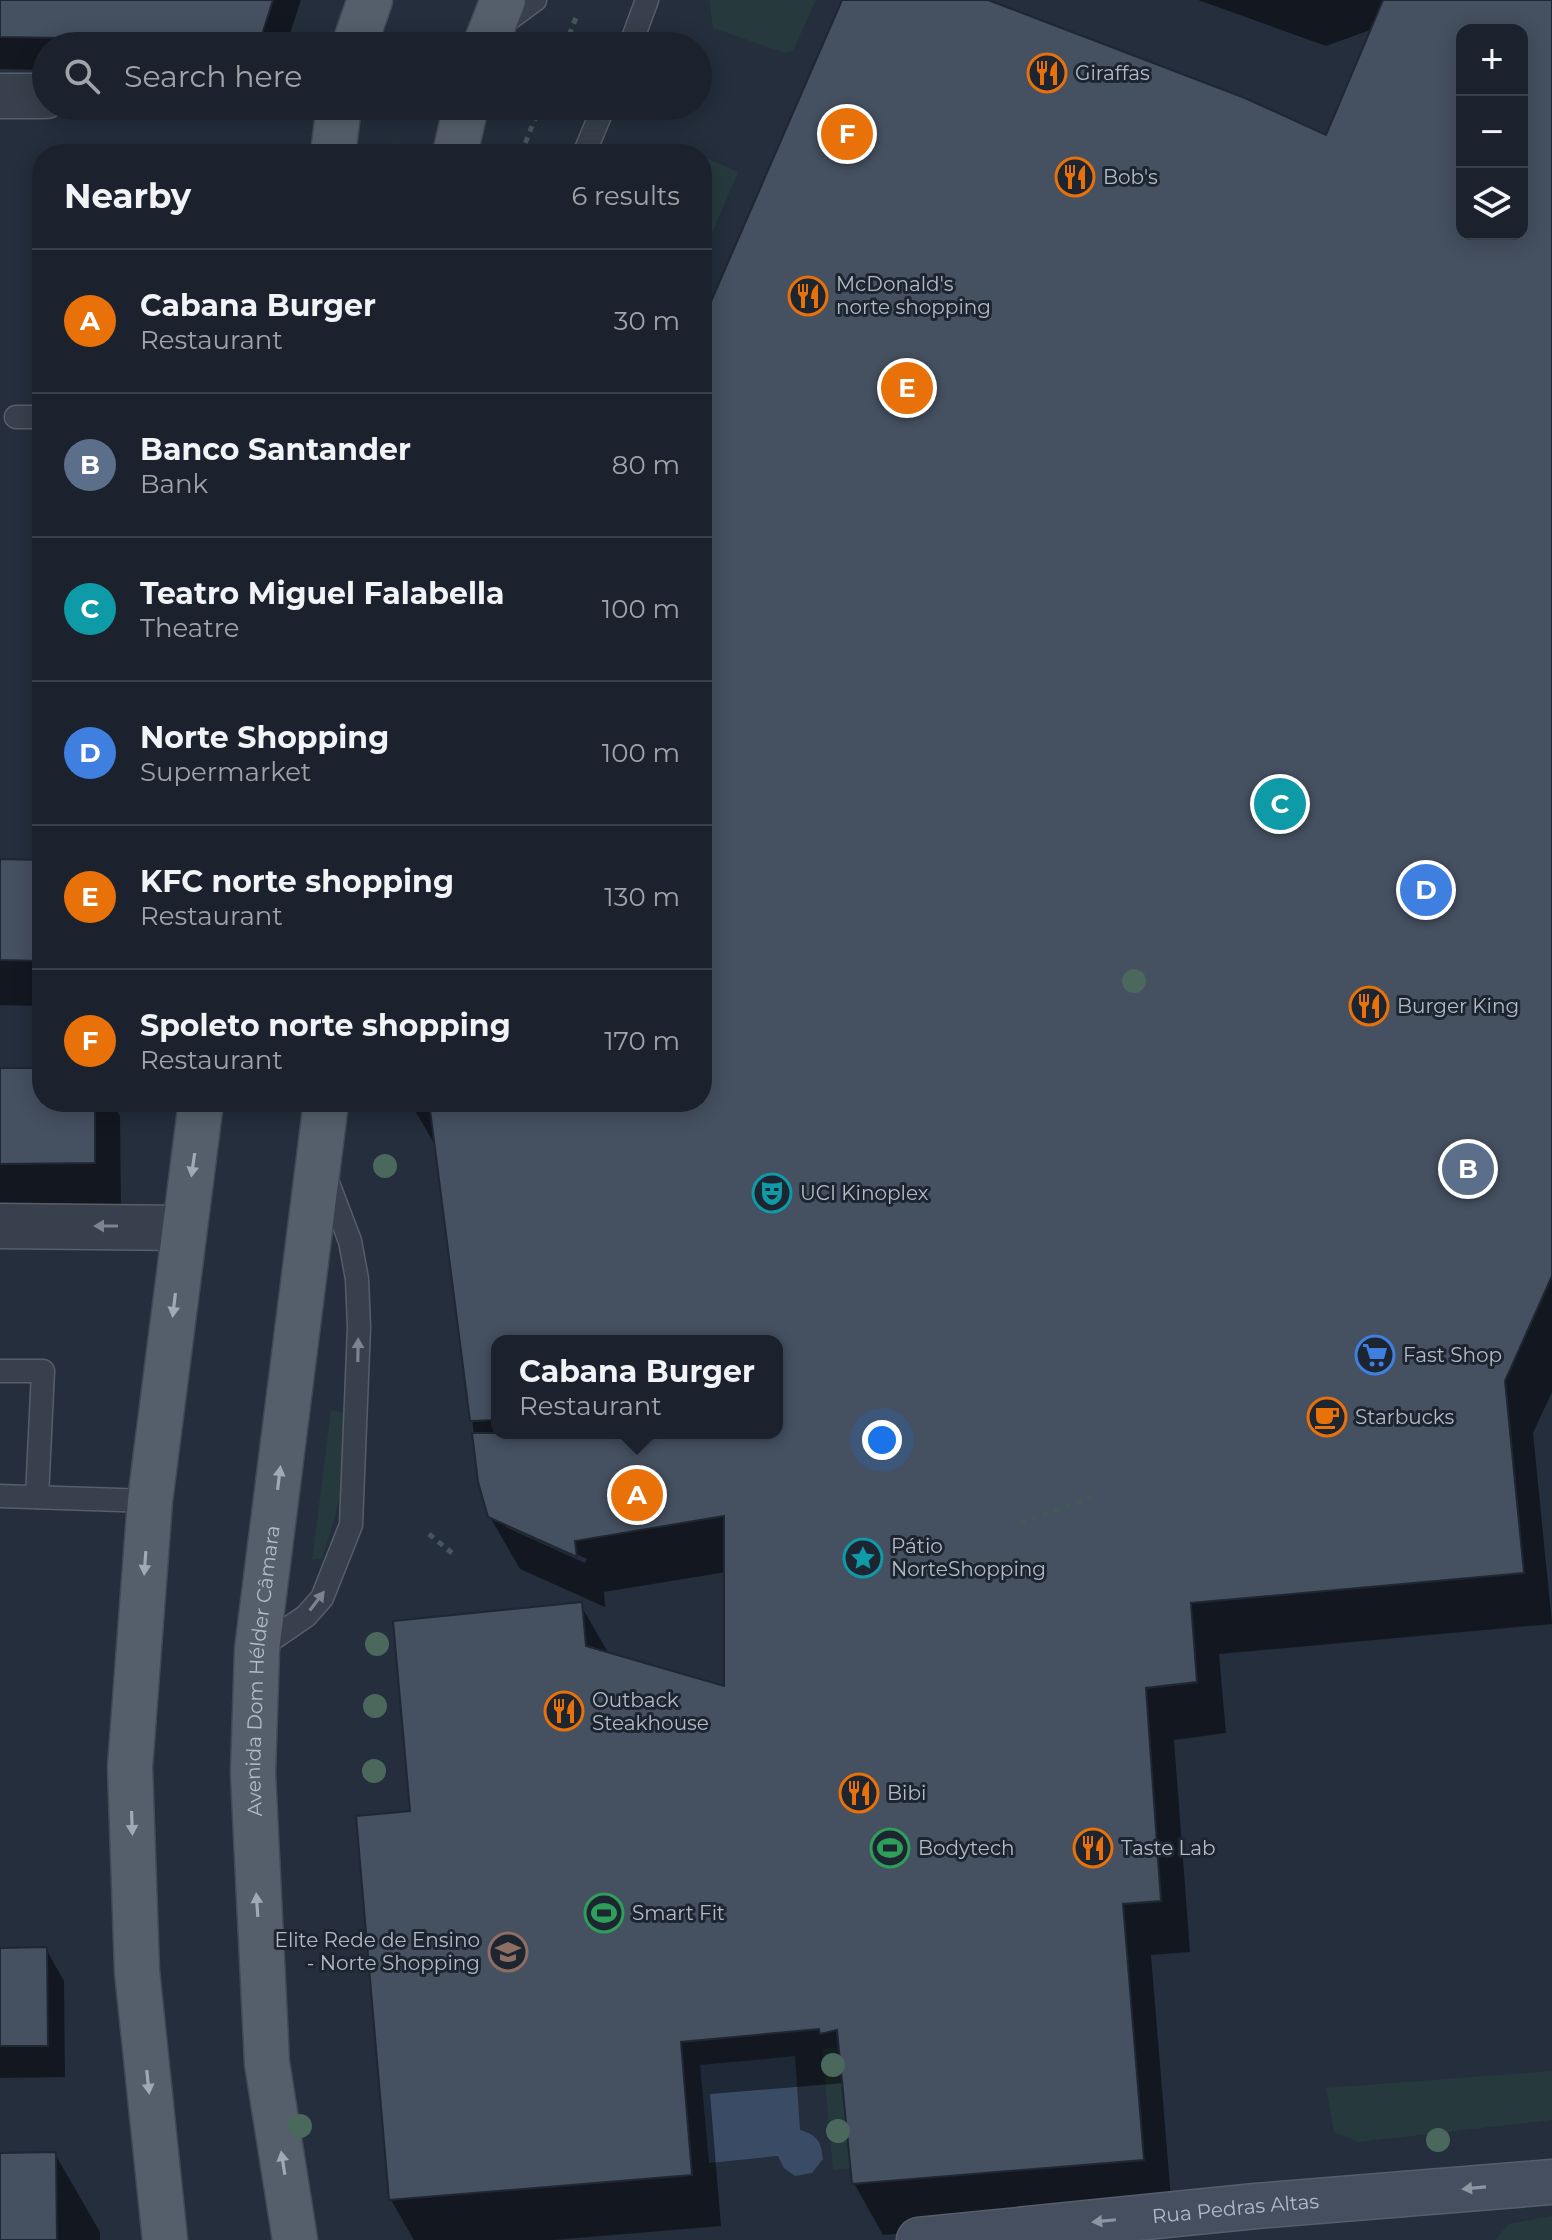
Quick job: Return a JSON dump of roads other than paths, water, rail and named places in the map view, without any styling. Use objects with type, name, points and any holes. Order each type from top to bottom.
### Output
[{"type":"main road","points":[[359,32],[370,0]]},
{"type":"main road","points":[[334,144],[337,120]]},
{"type":"main road","points":[[457,144],[463,120]]},
{"type":"main road","points":[[165,2240],[137,1971],[130,1767],[150,1501],[200,1112]]},
{"type":"main road","name":"Avenida Dom Hélder Câmara","points":[[295,2240],[267,2063],[258,1929],[253,1773],[257,1650],[325,1112]]},
{"type":"main road","name":"Rua Pedras Altas","points":[[919,2240],[1242,2207],[1552,2182]]},
{"type":"street","points":[[0,96],[32,96]]},
{"type":"street","points":[[0,1226],[184,1228]]},
{"type":"lane","points":[[486,31],[535,0]]},
{"type":"lane","points":[[635,32],[647,0]]},
{"type":"lane","points":[[588,144],[598,120]]},
{"type":"lane","points":[[16,417],[32,417]]},
{"type":"lane","points":[[257,1650],[306,1616],[322,1598],[351,1525],[359,1327],[357,1279],[350,1241],[319,1160]]},
{"type":"lane","points":[[0,1371],[43,1371],[37,1497]]},
{"type":"lane","points":[[0,1496],[150,1501]]},
{"type":"water","points":[[795,2056],[800,2130],[815,2137],[823,2159],[812,2173],[795,2176],[784,2168],[778,2156],[709,2163],[700,2065]]},
{"type":"place","name":"Giraffas","points":[[1047,73]]},
{"type":"place","name":"Spoleto norte shopping","points":[[847,134]]},
{"type":"place","name":"Bob's","points":[[1075,177]]},
{"type":"place","name":"McDonald's norte shopping","points":[[808,296]]},
{"type":"place","name":"KFC norte shopping","points":[[907,388]]},
{"type":"place","name":"Teatro Miguel Falabella","points":[[1280,804]]},
{"type":"place","name":"Norte Shopping","points":[[1426,890]]},
{"type":"place","name":"Burger King","points":[[1369,1006]]},
{"type":"place","name":"Banco Santander","points":[[1468,1169]]},
{"type":"place","name":"UCI Kinoplex","points":[[772,1193]]},
{"type":"place","name":"Fast Shop","points":[[1375,1355]]},
{"type":"place","name":"Starbucks","points":[[1327,1417]]},
{"type":"place","name":"Cabana Burger","points":[[637,1495]]},
{"type":"place","name":"Pátio NorteShopping","points":[[863,1558]]},
{"type":"place","name":"Outback Steakhouse","points":[[564,1711]]},
{"type":"place","name":"Bibi","points":[[859,1793]]},
{"type":"place","name":"Bodytech","points":[[890,1848]]},
{"type":"place","name":"Taste Lab","points":[[1093,1848]]},
{"type":"place","name":"Smart Fit","points":[[604,1913]]},
{"type":"place","name":"Elite Rede de Ensino - Norte Shopping","points":[[508,1952]]}]
